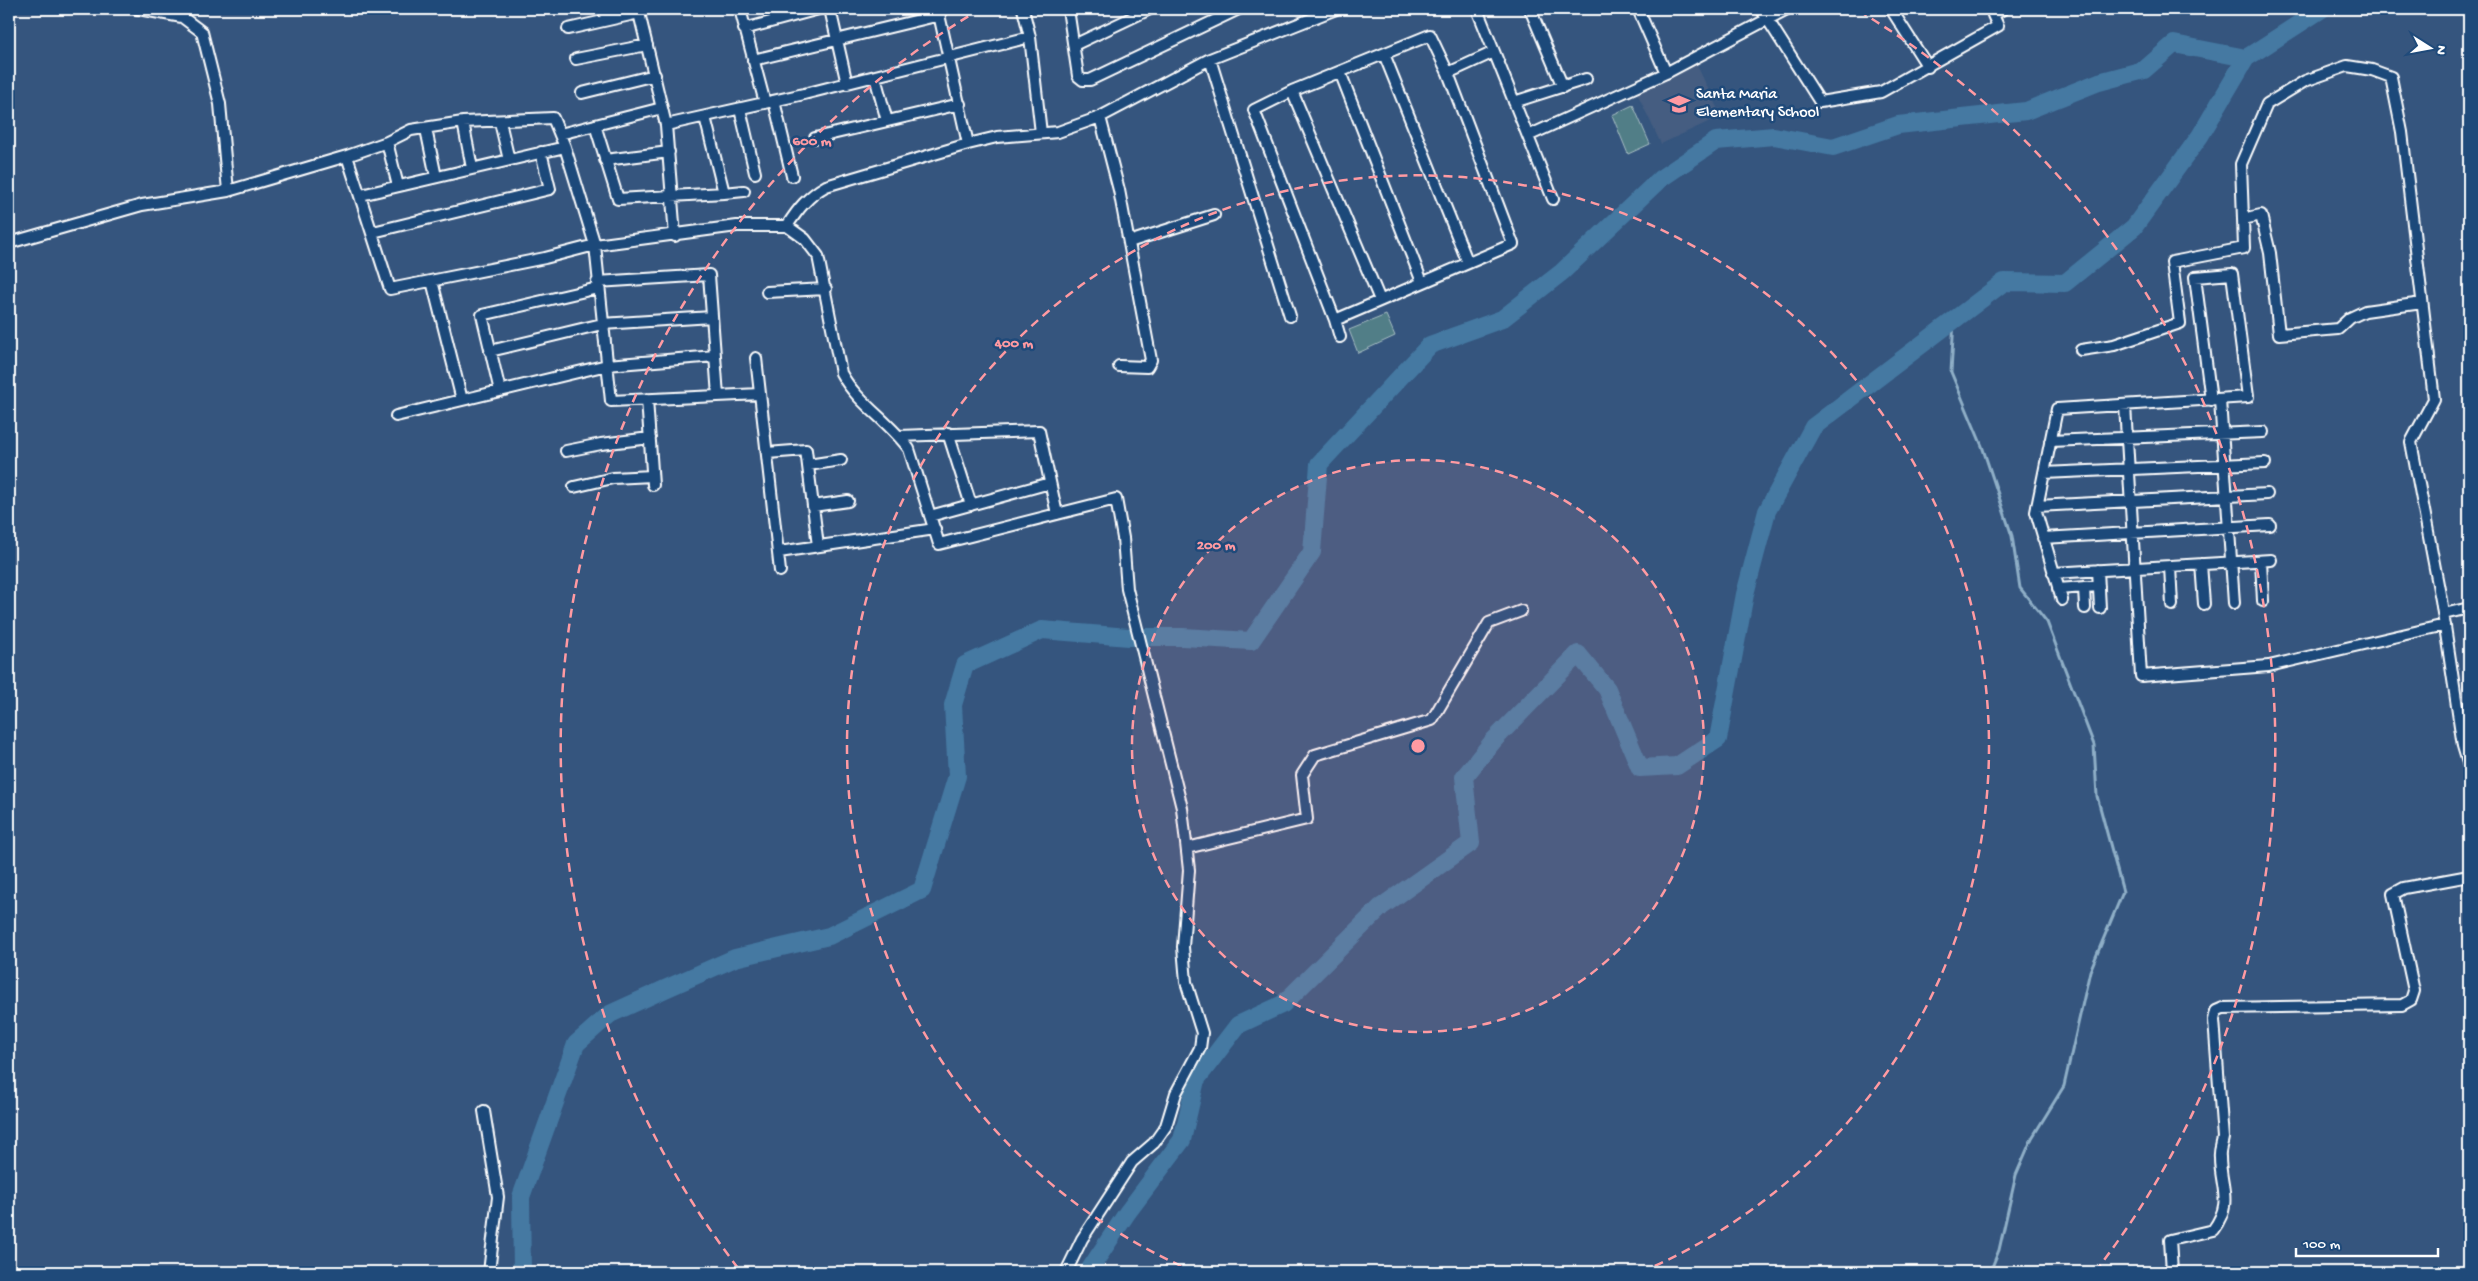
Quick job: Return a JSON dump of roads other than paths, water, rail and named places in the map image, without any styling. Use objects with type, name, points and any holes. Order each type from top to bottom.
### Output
[{"type":"street","points":[[138,9],[182,17],[202,32],[220,104],[228,191]]},
{"type":"street","points":[[740,9],[753,60],[770,102],[792,176]]},
{"type":"street","points":[[744,29],[819,9]]},
{"type":"street","points":[[830,9],[847,84]]},
{"type":"street","points":[[1023,9],[1030,37],[1041,133]]},
{"type":"street","points":[[1068,9],[1078,76],[1083,80],[1090,80],[1239,9]]},
{"type":"street","points":[[1074,45],[1150,9]]},
{"type":"street","points":[[787,226],[798,209],[813,194],[826,186],[997,137],[1058,132],[1100,117],[1210,59],[1336,9]]},
{"type":"street","points":[[1530,9],[1563,87]]},
{"type":"street","points":[[1638,9],[1666,73]]},
{"type":"street","points":[[1761,9],[1820,102],[1881,92],[1998,26],[1991,12],[2003,9]]},
{"type":"street","points":[[1528,136],[1666,73],[1787,9]]},
{"type":"street","points":[[1891,9],[1928,67]]},
{"type":"street","points":[[1481,10],[1494,52],[1553,199]]},
{"type":"street","points":[[568,29],[605,14],[642,11],[647,44],[666,125],[670,152],[675,236]]},
{"type":"street","points":[[753,60],[837,40],[939,12],[968,144]]},
{"type":"street","points":[[1335,320],[1513,244],[1448,73],[1430,35],[1292,91],[1254,110],[1340,337]]},
{"type":"street","points":[[666,125],[847,84],[1030,37]]},
{"type":"street","points":[[576,59],[647,44]]},
{"type":"street","points":[[1448,73],[1494,52]]},
{"type":"street","points":[[1384,54],[1468,263]]},
{"type":"street","points":[[1210,59],[1290,316]]},
{"type":"street","points":[[2081,350],[2114,345],[2180,322],[2172,262],[2244,248],[2241,164],[2268,104],[2305,81],[2347,66],[2372,70],[2391,77],[2402,132],[2434,399],[2411,442],[2444,619],[2463,746],[2469,766]]},
{"type":"street","points":[[1340,72],[1422,282]]},
{"type":"street","points":[[582,93],[655,76]]},
{"type":"street","points":[[875,77],[887,121]]},
{"type":"street","points":[[1514,102],[1586,79]]},
{"type":"street","points":[[1292,91],[1380,300]]},
{"type":"street","points":[[815,138],[960,104]]},
{"type":"street","points":[[560,134],[662,108]]},
{"type":"street","points":[[740,109],[755,173]]},
{"type":"street","points":[[704,117],[724,193]]},
{"type":"street","points":[[1100,117],[1129,242],[1152,360],[1147,368],[1119,366]]},
{"type":"street","points":[[9,243],[142,206],[228,191],[347,156],[387,142],[411,130],[463,122],[500,122],[553,118],[565,147],[595,245],[610,401],[760,394]]},
{"type":"street","points":[[463,122],[472,168]]},
{"type":"street","points":[[500,122],[509,160]]},
{"type":"street","points":[[595,125],[618,199],[744,191]]},
{"type":"street","points":[[426,129],[436,177]]},
{"type":"street","points":[[387,142],[398,186]]},
{"type":"street","points":[[361,195],[565,147]]},
{"type":"street","points":[[373,232],[550,189],[541,152]]},
{"type":"street","points":[[605,160],[670,152]]},
{"type":"street","points":[[347,156],[390,289],[545,258],[595,245],[675,236],[737,226],[787,226],[805,239],[818,256],[826,289],[840,373],[848,386],[899,436],[909,449],[939,544],[1116,499],[1123,538],[1127,589],[1182,808],[1189,870],[1183,947],[1186,982],[1202,1033],[1200,1048],[1176,1093],[1166,1126],[1154,1143],[1132,1162],[1082,1240],[1066,1272]]},
{"type":"street","points":[[1129,242],[1214,215]]},
{"type":"street","points":[[2243,219],[2261,215],[2270,253],[2280,334],[2338,329],[2350,318],[2365,312],[2422,303]]},
{"type":"street","points":[[2062,600],[2036,512],[2057,409],[2216,400],[2248,397],[2232,274],[2195,277],[2216,400],[2222,434],[2234,603]]},
{"type":"street","points":[[500,391],[482,315],[598,285],[709,275],[718,396]]},
{"type":"street","points":[[432,281],[462,400]]},
{"type":"street","points":[[767,292],[826,289]]},
{"type":"street","points":[[490,351],[602,324],[712,318]]},
{"type":"street","points":[[396,416],[606,365],[715,356]]},
{"type":"street","points":[[756,358],[780,571]]},
{"type":"street","points":[[574,487],[613,478],[652,480],[647,399]]},
{"type":"street","points":[[2124,405],[2141,676],[2269,666],[2444,619],[2469,608]]},
{"type":"street","points":[[899,436],[1039,431],[1057,514]]},
{"type":"street","points":[[2050,441],[2263,432]]},
{"type":"street","points":[[948,433],[971,505]]},
{"type":"street","points":[[566,451],[600,444],[650,438]]},
{"type":"street","points":[[767,453],[806,450],[818,546]]},
{"type":"street","points":[[808,466],[840,460]]},
{"type":"street","points":[[2044,473],[2265,463]]},
{"type":"street","points":[[930,516],[1050,483]]},
{"type":"street","points":[[2037,506],[2267,494]]},
{"type":"street","points":[[813,506],[848,501]]},
{"type":"street","points":[[2043,538],[2270,525]]},
{"type":"street","points":[[779,552],[935,529]]},
{"type":"street","points":[[2053,573],[2266,561],[2263,601]]},
{"type":"street","points":[[2201,564],[2204,604]]},
{"type":"street","points":[[2170,566],[2172,605]]},
{"type":"street","points":[[2098,570],[2100,608]]},
{"type":"street","points":[[2058,589],[2099,586]]},
{"type":"street","points":[[2084,587],[2085,608]]},
{"type":"street","points":[[1187,848],[1307,819],[1302,775],[1315,755],[1432,720],[1489,623],[1520,612]]},
{"type":"street","points":[[2172,1272],[2170,1240],[2214,1230],[2223,1217],[2226,1202],[2219,1156],[2223,1138],[2214,1020],[2216,1011],[2223,1008],[2402,1006],[2411,1000],[2414,992],[2393,894],[2404,888],[2469,876]]},
{"type":"street","points":[[484,1111],[498,1198],[489,1272]]},
{"type":"waterway","points":[[1088,1272],[1127,1213],[1182,1140],[1196,1080],[1238,1025],[1283,1004],[1381,907],[1471,843],[1464,777],[1494,740],[1578,654],[1607,689],[1640,768],[1677,766],[1718,739],[1745,594],[1767,511],[1813,427],[2004,282],[2065,283],[2134,227],[2200,136],[2246,58],[2322,9]]},
{"type":"waterway","points":[[522,1272],[521,1197],[576,1044],[610,1014],[665,989],[735,958],[829,936],[922,890],[957,776],[953,705],[965,665],[1042,630],[1129,637],[1183,637],[1251,641],[1312,552],[1319,464],[1430,345],[1502,319],[1562,272],[1660,179],[1716,141],[1774,136],[1833,147],[1898,125],[2026,111],[2099,82],[2144,70],[2174,44],[2246,58]]},
{"type":"waterway","points":[[1954,320],[1951,372],[1982,446],[2012,536],[2020,588],[2047,622],[2094,745],[2097,796],[2123,892],[2090,971],[2064,1086],[2032,1138],[2016,1175],[1999,1250],[1990,1272]]},
{"type":"place","name":"Santa Maria Elementary School","points":[[1679,104]]}]
